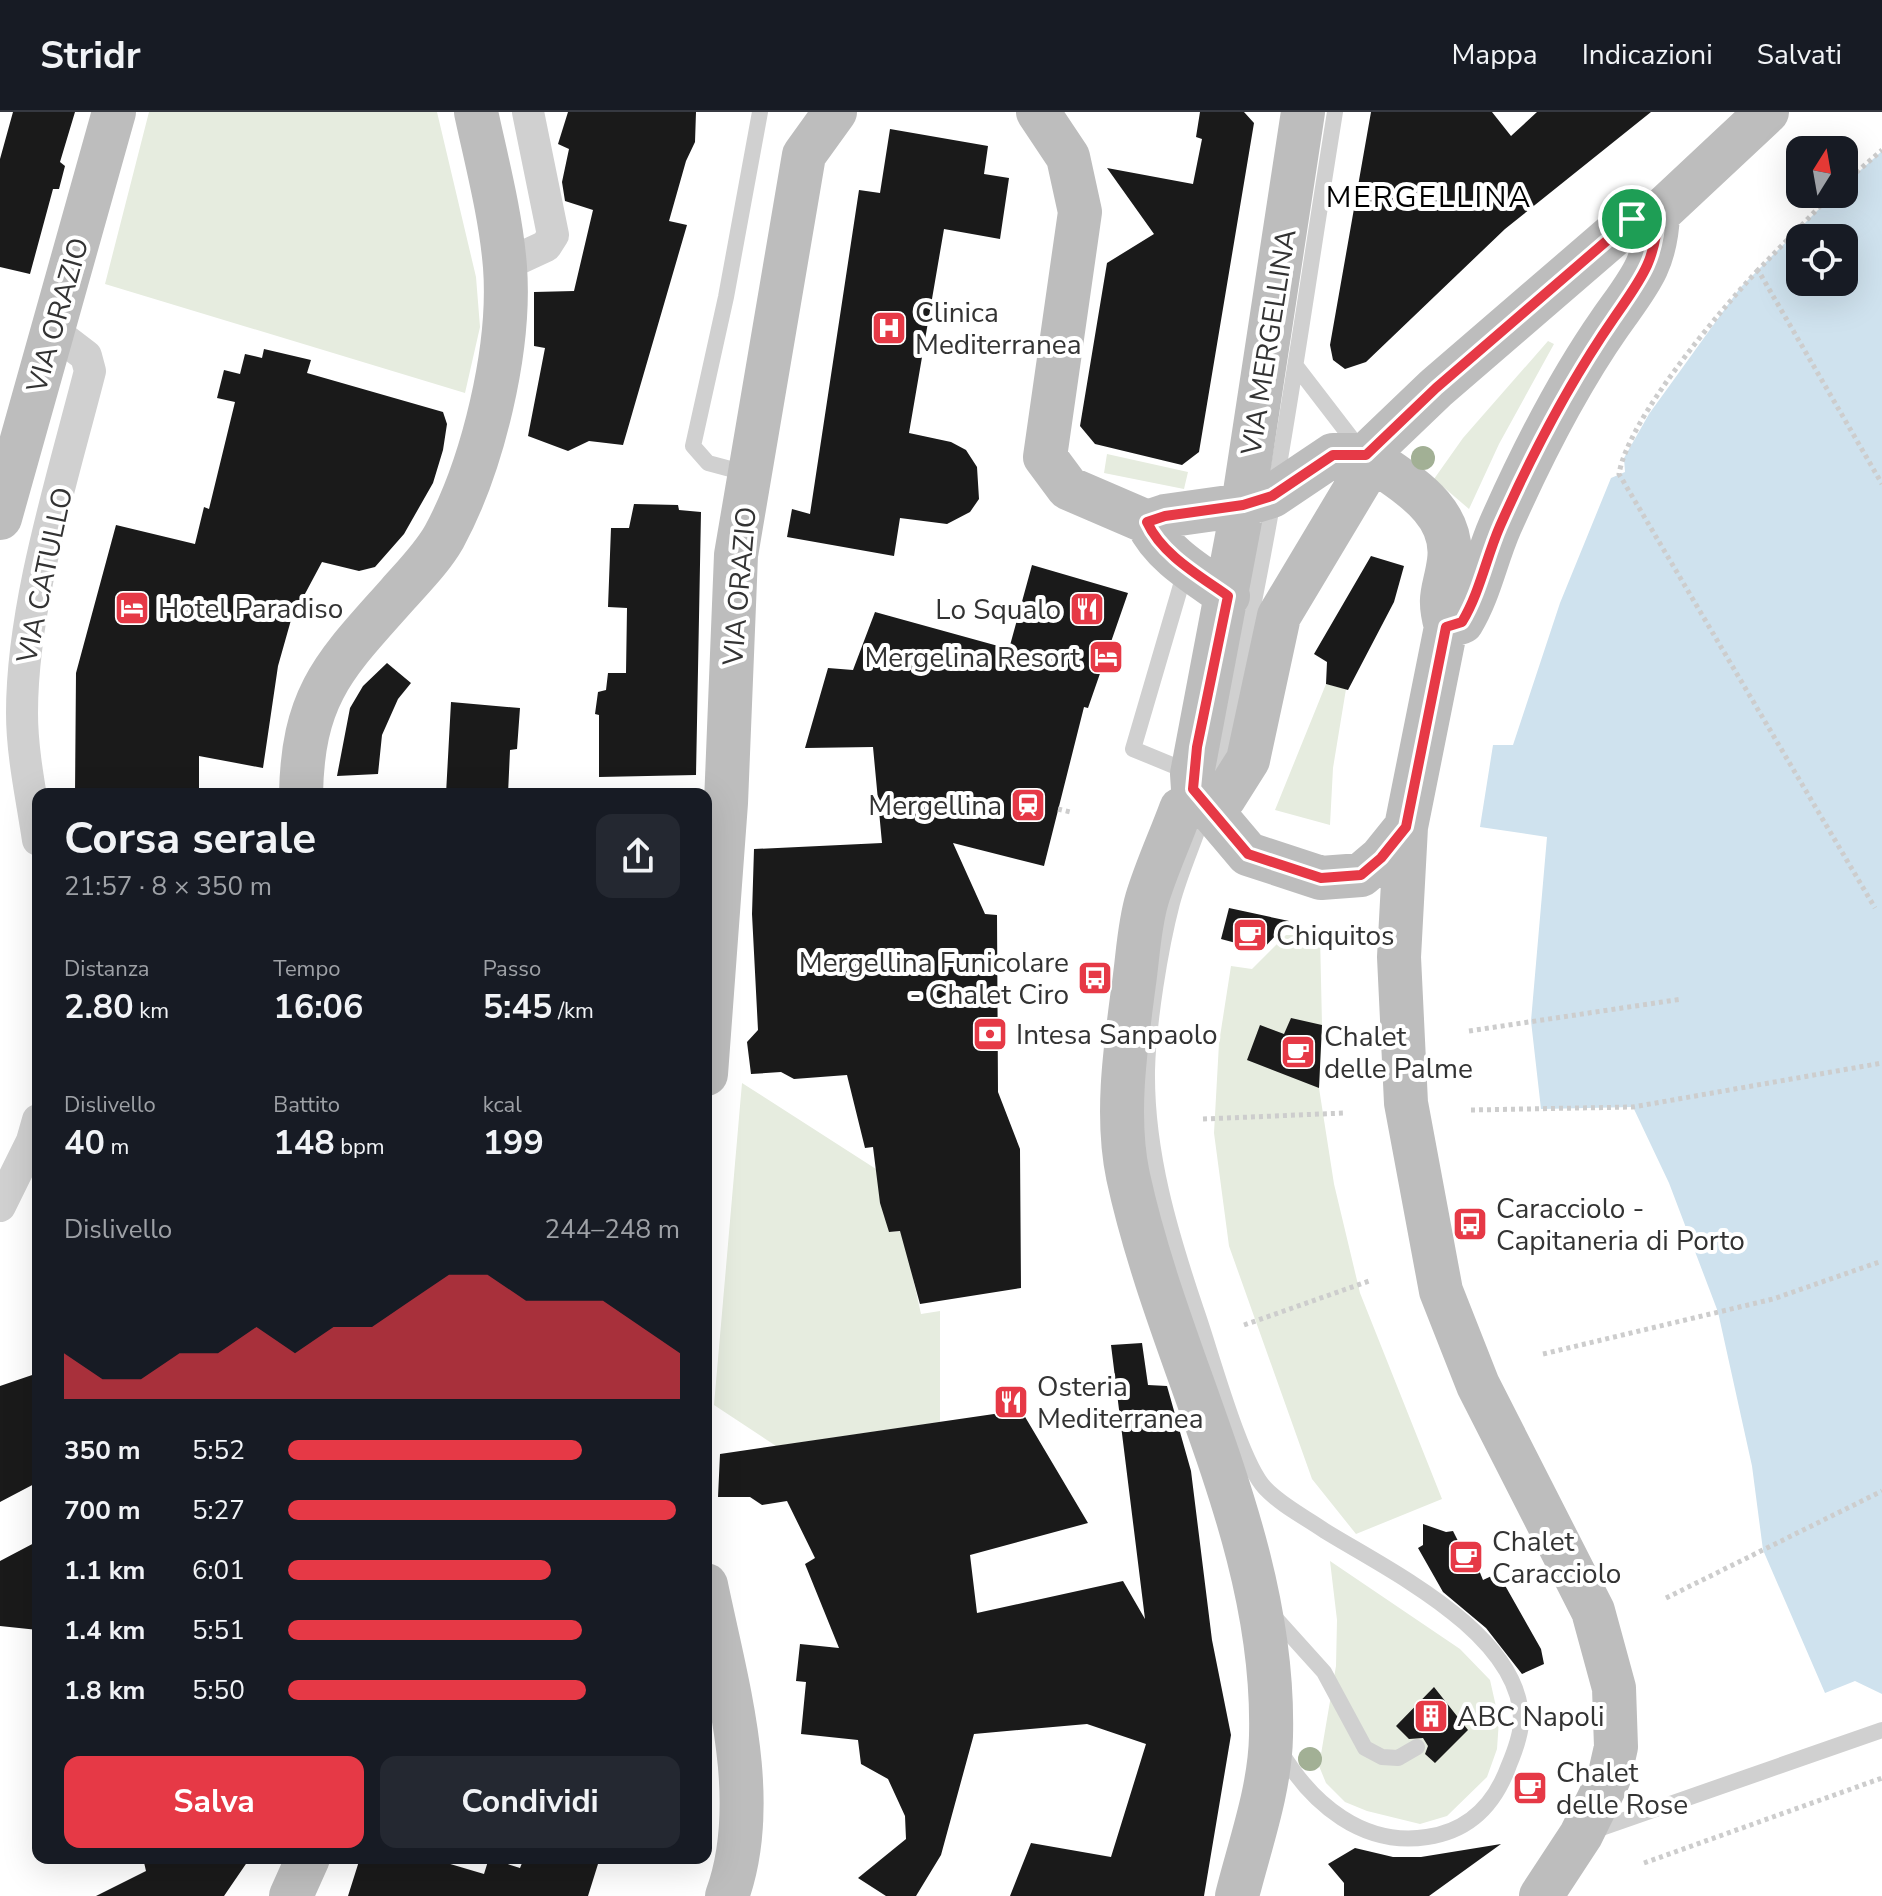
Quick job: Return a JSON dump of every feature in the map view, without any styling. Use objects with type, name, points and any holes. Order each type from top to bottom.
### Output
[{"type":"street","name":"VIA ORAZIO","points":[[0,518],[114,112]]},
{"type":"street","points":[[301,788],[304,748],[311,720],[333,667],[425,564],[443,538],[461,498],[488,417],[506,313],[505,265],[476,112]]},
{"type":"street","points":[[505,265],[546,246],[553,235],[528,112]]},
{"type":"street","name":"VIA ORAZIO","points":[[712,993],[726,803],[736,555],[804,155],[835,112]]},
{"type":"street","points":[[1038,112],[1068,157],[1080,212],[1045,457],[1068,488],[1147,522],[1153,534],[1186,567],[1228,596]]},
{"type":"street","name":"VIA MERGELLINA","points":[[1200,788],[1228,596],[1258,500],[1303,112]]},
{"type":"street","points":[[1200,788],[1224,798],[1248,760],[1279,616],[1364,474],[1366,455],[1436,388],[1632,219],[1658,214],[1767,112]]},
{"type":"street","points":[[1446,627],[1462,622],[1472,606],[1499,529],[1554,413],[1641,278],[1657,247],[1658,214]]},
{"type":"street","name":"VIA CATULLO","points":[[32,794],[22,716],[23,671],[36,589],[90,371],[86,356],[52,330]]},
{"type":"street","points":[[1147,522],[1258,500],[1333,455],[1366,455],[1420,495],[1443,518],[1449,560],[1439,603],[1446,627],[1406,827],[1399,957],[1406,1103],[1441,1291],[1478,1385],[1593,1611],[1614,1688],[1616,1747],[1609,1778],[1581,1835],[1541,1896]]},
{"type":"street","points":[[1200,788],[1248,854],[1321,878],[1361,875],[1381,858],[1406,827]]},
{"type":"street","points":[[1200,788],[1181,809],[1147,899],[1122,1077],[1128,1174],[1167,1309],[1219,1452],[1261,1602],[1269,1664],[1271,1737],[1268,1774],[1237,1896]]},
{"type":"street","points":[[0,1206],[32,1141]]},
{"type":"street","points":[[712,1618],[741,1779],[743,1828],[727,1896]]},
{"type":"street","points":[[291,1896],[305,1864]]},
{"type":"lane","points":[[750,474],[708,463],[693,446],[726,297],[760,112]]},
{"type":"lane","points":[[1271,1737],[1293,1773],[1328,1811],[1370,1833],[1407,1840],[1451,1833],[1479,1814],[1500,1790],[1521,1725],[1517,1694],[1501,1657],[1481,1638],[1440,1604],[1284,1505],[1254,1475],[1193,1301],[1154,1167],[1147,1070],[1172,903],[1200,788],[1228,724],[1258,500],[1296,366],[1335,112]]},
{"type":"lane","points":[[1296,366],[1321,403],[1366,455]]},
{"type":"lane","points":[[1186,567],[1133,749],[1200,788]]},
{"type":"lane","points":[[1261,1602],[1324,1672],[1365,1748],[1382,1757],[1398,1758],[1417,1747]]},
{"type":"lane","points":[[1581,1835],[1882,1730]]},
{"type":"path","points":[[1858,171],[1882,150]]},
{"type":"path","points":[[1818,208],[1727,302],[1659,392],[1621,459],[1619,474],[1875,908]]},
{"type":"path","points":[[1758,270],[1882,484]]},
{"type":"path","points":[[1058,809],[1070,812]]},
{"type":"path","points":[[1469,1031],[1682,999]]},
{"type":"path","points":[[1471,1110],[1633,1107],[1882,1063]]},
{"type":"path","points":[[1203,1119],[1345,1113]]},
{"type":"path","points":[[1543,1354],[1773,1299],[1882,1261]]},
{"type":"path","points":[[1244,1325],[1372,1280]]},
{"type":"path","points":[[1666,1598],[1882,1491]]},
{"type":"path","points":[[1644,1863],[1882,1778]]},
{"type":"shaded area","points":[[149,112],[437,112],[476,277],[480,327],[465,393],[105,284]]},
{"type":"shaded area","points":[[1548,341],[1554,344],[1499,444],[1469,509],[1434,479],[1463,438]]},
{"type":"shaded area","points":[[1107,454],[1188,472],[1184,489],[1104,473]]},
{"type":"shaded area","points":[[1326,684],[1346,689],[1333,768],[1330,825],[1275,810]]},
{"type":"shaded area","points":[[1286,935],[1320,935],[1322,1025],[1319,1088],[1334,1184],[1360,1293],[1442,1499],[1356,1534],[1312,1479],[1229,1246],[1214,1133],[1219,1043],[1231,966],[1252,969]]},
{"type":"shaded area","points":[[742,1083],[876,1169],[889,1232],[929,1229],[913,1278],[921,1314],[940,1311],[940,1422],[776,1446],[714,1405]]},
{"type":"shaded area","points":[[1330,1561],[1460,1649],[1490,1680],[1499,1720],[1497,1749],[1487,1777],[1447,1816],[1420,1824],[1367,1811],[1345,1802],[1326,1783],[1319,1766],[1336,1666],[1337,1620]]},
{"type":"water","points":[[1882,151],[1882,1694],[1855,1681],[1825,1693],[1763,1550],[1752,1466],[1718,1312],[1669,1183],[1633,1107],[1541,1109],[1531,1021],[1547,837],[1480,827],[1493,745],[1513,745],[1560,603],[1611,478],[1625,472],[1624,458],[1649,414],[1740,288],[1786,242],[1786,296],[1858,296],[1858,224],[1804,224],[1820,208],[1858,208],[1858,172]]},
{"type":"building","points":[[13,112],[75,112],[60,162],[65,166],[59,189],[53,189],[30,274],[0,267],[0,159]]},
{"type":"building","points":[[568,112],[696,112],[695,142],[686,161],[669,221],[687,225],[623,445],[589,441],[568,451],[528,436],[545,348],[534,346],[534,292],[574,291],[593,210],[565,201],[562,182],[569,149],[558,144]]},
{"type":"building","points":[[1200,112],[1244,112],[1254,123],[1199,452],[1182,465],[1095,444],[1080,426],[1107,263],[1154,234],[1107,168],[1193,184],[1202,139],[1196,137]]},
{"type":"building","points":[[1371,112],[1492,112],[1511,136],[1537,112],[1651,112],[1505,229],[1366,362],[1345,369],[1333,360],[1330,345]]},
{"type":"building","points":[[890,129],[988,146],[984,174],[1009,178],[1000,239],[944,229],[909,433],[951,442],[966,450],[977,467],[979,499],[970,512],[947,524],[900,518],[894,556],[787,537],[792,509],[810,514],[859,190],[880,193]]},
{"type":"building","points":[[264,349],[311,360],[307,373],[443,412],[447,424],[433,483],[404,534],[375,567],[359,571],[322,562],[291,620],[278,666],[263,768],[199,756],[199,788],[75,788],[76,673],[116,525],[195,544],[204,507],[209,509],[235,402],[217,398],[224,370],[240,374],[245,354],[262,358]]},
{"type":"building","points":[[634,504],[678,505],[679,510],[701,512],[696,775],[599,777],[599,715],[595,714],[598,692],[606,690],[608,673],[626,673],[627,608],[608,607],[611,528],[629,528]]},
{"type":"building","points":[[1371,556],[1404,566],[1394,602],[1348,690],[1326,684],[1327,662],[1314,654]]},
{"type":"building","points":[[1032,565],[1128,593],[1088,708],[1084,707],[1044,866],[953,843],[985,914],[997,915],[998,1092],[1020,1149],[1021,1288],[920,1304],[900,1231],[889,1232],[880,1203],[873,1147],[865,1148],[847,1075],[794,1079],[781,1072],[751,1074],[747,1042],[758,1030],[752,914],[754,849],[882,843],[873,747],[805,748],[828,668],[853,670],[875,612],[1009,649]]},
{"type":"building","points":[[387,663],[411,683],[398,699],[382,735],[378,774],[337,776],[350,708],[363,686]]},
{"type":"building","points":[[451,702],[520,708],[517,749],[510,750],[508,788],[446,788]]},
{"type":"building","points":[[1229,908],[1289,921],[1262,950],[1221,939]]},
{"type":"building","points":[[1291,1018],[1322,1025],[1319,1088],[1247,1060],[1260,1025],[1284,1034]]},
{"type":"building","points":[[1142,1343],[1148,1385],[1167,1386],[1191,1471],[1212,1640],[1231,1735],[1204,1896],[1010,1896],[1031,1843],[1111,1857],[1146,1744],[1087,1724],[974,1734],[941,1855],[916,1896],[886,1896],[858,1878],[906,1839],[905,1816],[888,1779],[861,1764],[858,1740],[801,1734],[806,1682],[796,1681],[800,1644],[839,1648],[805,1564],[815,1558],[787,1501],[762,1505],[750,1497],[718,1497],[720,1454],[1021,1410],[1088,1523],[970,1555],[977,1613],[1123,1581],[1145,1619],[1111,1345]]},
{"type":"building","points":[[32,1375],[32,1485],[0,1502],[0,1386]]},
{"type":"building","points":[[1423,1524],[1446,1532],[1453,1531],[1464,1553],[1472,1553],[1483,1580],[1498,1573],[1541,1649],[1544,1664],[1522,1674],[1486,1628],[1443,1592],[1418,1548],[1423,1545]]},
{"type":"building","points":[[32,1544],[32,1629],[0,1626],[0,1561]]},
{"type":"building","name":"ABC Napoli","points":[[1434,1687],[1468,1730],[1435,1763],[1425,1754],[1428,1746],[1423,1738],[1409,1739],[1396,1726]]},
{"type":"building","points":[[1501,1844],[1429,1896],[1344,1896],[1344,1883],[1328,1864],[1355,1848],[1393,1857],[1421,1857]]},
{"type":"building","points":[[144,1864],[246,1864],[224,1896],[96,1896],[146,1871]]},
{"type":"building","points":[[358,1864],[450,1864],[484,1874],[487,1864],[508,1864],[520,1868],[522,1864],[598,1864],[588,1896],[348,1896]]},
{"type":"place","name":"Clinica Mediterranea","points":[[889,328]]},
{"type":"place","name":"Hotel Paradiso","points":[[132,608]]},
{"type":"place","name":"Lo Squalo","points":[[1087,609]]},
{"type":"place","name":"Mergelina Resort","points":[[1106,657]]},
{"type":"place","name":"Mergellina","points":[[1028,805]]},
{"type":"place","name":"Chiquitos","points":[[1250,935]]},
{"type":"place","name":"Mergellina Funicolare - Chalet Ciro","points":[[1095,978]]},
{"type":"place","name":"Intesa Sanpaolo","points":[[990,1034]]},
{"type":"place","name":"Chalet delle Palme","points":[[1298,1052]]},
{"type":"place","name":"Caracciolo - Capitaneria di Porto","points":[[1470,1224]]},
{"type":"place","name":"Osteria Mediterranea","points":[[1011,1402]]},
{"type":"place","name":"Chalet Caracciolo","points":[[1466,1557]]},
{"type":"place","name":"ABC Napoli","points":[[1431,1716]]},
{"type":"place","name":"Chalet delle Rose","points":[[1530,1788]]},
{"type":"district","name":"MERGELLINA","points":[[1429,197]]},
{"type":"route","points":[[1658,214],[1657,247],[1641,278],[1554,413],[1499,529],[1472,606],[1462,622],[1446,627],[1424,723],[1406,827],[1381,858],[1361,875],[1321,878],[1248,854],[1193,789],[1192,774],[1228,596],[1186,567],[1153,534],[1147,522],[1165,516],[1243,505],[1272,496],[1333,455],[1366,455],[1436,388],[1632,219],[1658,214]]}]
